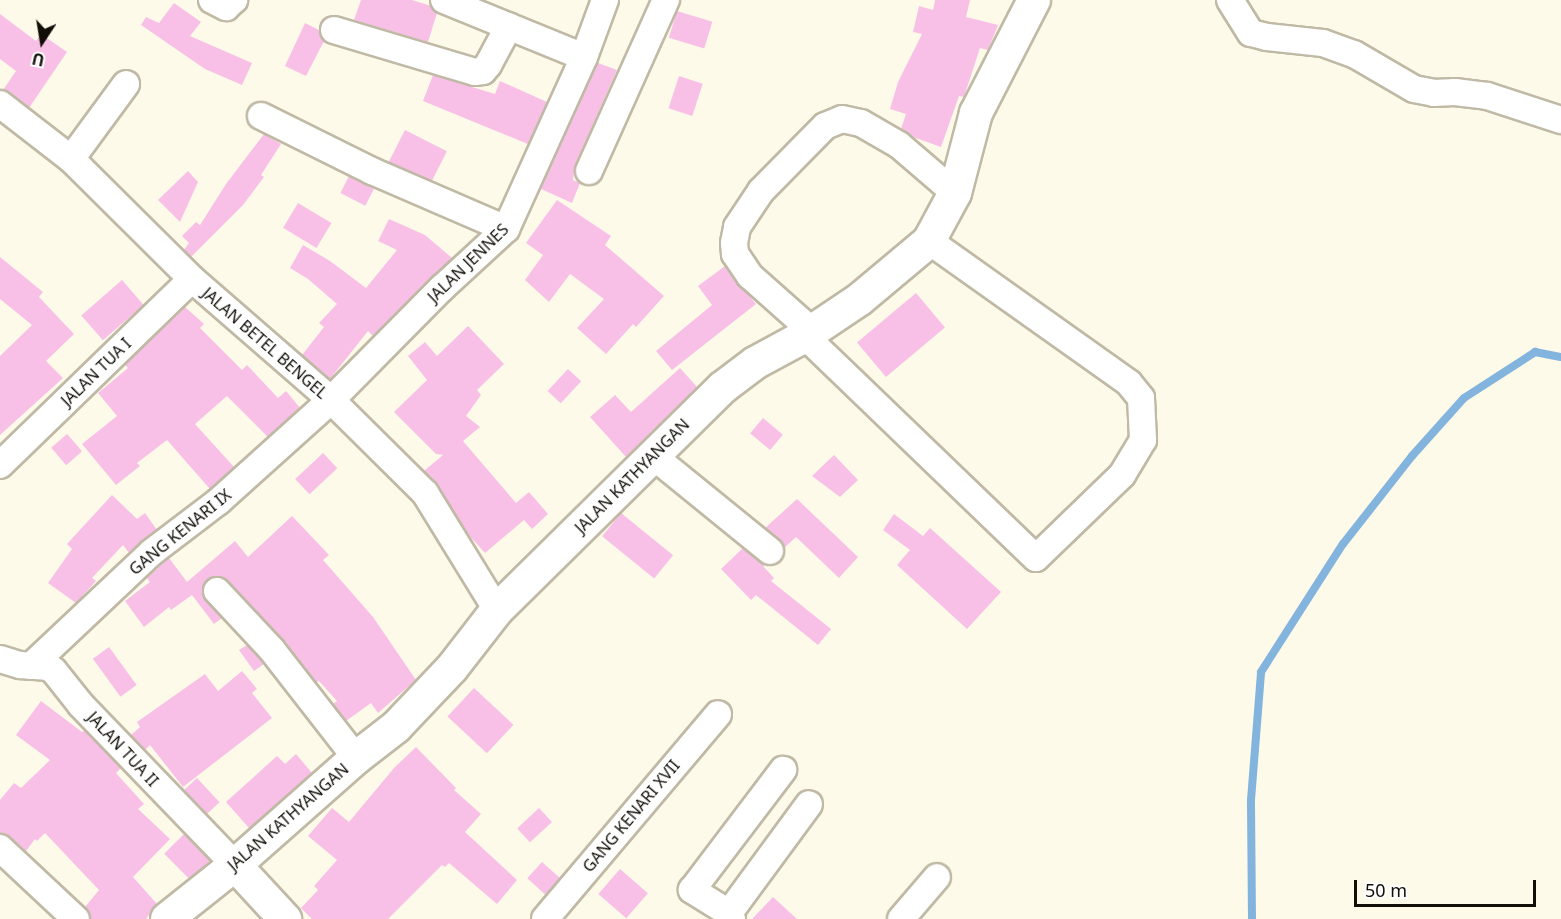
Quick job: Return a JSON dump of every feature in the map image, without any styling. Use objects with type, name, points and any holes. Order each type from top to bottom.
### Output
[{"type":"street","points":[[212,0],[226,7],[234,0]]},
{"type":"street","points":[[444,0],[584,57]]},
{"type":"street","name":"JALAN JENNES","points":[[331,400],[442,288],[507,229],[584,57],[605,0]]},
{"type":"street","points":[[589,171],[666,0]]},
{"type":"street","name":"JALAN KATHYANGAN","points":[[167,919],[235,865],[356,758],[396,727],[426,698],[497,610],[652,455],[730,381],[776,351],[808,334],[876,287],[929,241],[955,193],[976,113],[1034,0]]},
{"type":"street","points":[[1230,0],[1251,33],[1323,43],[1354,54],[1414,89],[1434,93],[1455,92],[1487,96],[1561,120]]},
{"type":"street","points":[[334,30],[475,72],[483,71],[488,65],[509,26]]},
{"type":"street","points":[[71,159],[126,84]]},
{"type":"street","name":"JALAN BETEL BENGEL","points":[[0,104],[71,159],[192,279],[331,400],[425,494],[497,610]]},
{"type":"street","points":[[261,116],[372,171],[507,229]]},
{"type":"street","points":[[929,241],[1129,383],[1141,398],[1143,440],[1122,475],[1036,558],[750,276],[735,254],[734,243],[737,227],[761,191],[825,126],[842,119],[861,123],[899,146],[955,193]]},
{"type":"street","name":"JALAN TUA I","points":[[0,465],[192,279]]},
{"type":"street","name":"GANG KENARI IX","points":[[31,666],[152,552],[219,501],[331,400]]},
{"type":"street","points":[[652,455],[770,551]]},
{"type":"street","points":[[217,591],[272,650],[356,758]]},
{"type":"street","name":"JALAN TUA II","points":[[0,659],[31,666],[49,667],[54,671],[81,705],[235,865]]},
{"type":"street","name":"GANG KENARI XVII","points":[[545,919],[718,714]]},
{"type":"street","points":[[783,770],[692,890],[730,916],[809,804]]},
{"type":"street","points":[[0,848],[76,919]]},
{"type":"street","points":[[235,865],[285,919]]},
{"type":"street","points":[[901,919],[937,877]]},
{"type":"building","points":[[361,0],[412,0],[431,6],[437,13],[428,42],[354,20]]},
{"type":"building","points":[[935,0],[970,0],[966,17],[998,25],[988,50],[980,48],[964,97],[959,96],[941,147],[913,137],[901,129],[906,114],[890,109],[898,82],[922,34],[913,32],[919,6],[933,10]]},
{"type":"building","points":[[174,3],[201,22],[190,36],[252,63],[242,85],[205,69],[141,25],[146,17],[159,23]]},
{"type":"building","points":[[677,11],[712,22],[704,49],[669,38]]},
{"type":"building","points":[[0,14],[36,41],[41,34],[67,52],[29,108],[3,90],[16,71],[0,59]]},
{"type":"building","points":[[305,23],[319,30],[324,41],[306,76],[285,66]]},
{"type":"building","points":[[598,63],[617,70],[575,165],[573,180],[580,183],[572,203],[541,189]]},
{"type":"building","points":[[433,75],[495,94],[500,81],[547,102],[528,144],[423,101]]},
{"type":"building","points":[[679,76],[703,84],[692,116],[668,108]]},
{"type":"building","points":[[405,130],[447,151],[431,183],[389,162]]},
{"type":"building","points":[[264,134],[281,144],[261,175],[264,177],[243,205],[191,257],[184,250],[189,243],[182,236],[196,222],[200,225],[226,184]]},
{"type":"building","points":[[188,171],[198,182],[180,222],[158,200]]},
{"type":"building","points":[[349,176],[374,189],[365,206],[340,193]]},
{"type":"building","points":[[557,200],[611,236],[605,245],[664,296],[636,327],[633,324],[606,354],[577,328],[604,299],[570,274],[549,302],[525,280],[543,255],[526,243]]},
{"type":"building","points":[[298,203],[331,223],[316,248],[283,228]]},
{"type":"building","points":[[389,219],[425,235],[452,258],[373,336],[368,331],[330,379],[302,355],[324,327],[319,323],[337,304],[308,279],[290,268],[303,245],[330,261],[366,288],[397,250],[378,241]]},
{"type":"building","points":[[0,257],[43,292],[39,297],[74,334],[46,361],[63,378],[0,435],[0,356],[32,325],[0,299]]},
{"type":"building","points":[[725,266],[756,304],[672,370],[656,351],[712,305],[698,286]]},
{"type":"building","points":[[122,280],[144,305],[103,340],[81,315]]},
{"type":"building","points":[[916,293],[945,327],[886,377],[857,342]]},
{"type":"building","points":[[185,307],[204,324],[200,328],[242,370],[247,365],[278,398],[286,391],[300,408],[268,437],[227,396],[195,424],[234,467],[210,489],[167,440],[137,463],[140,466],[116,485],[82,444],[117,416],[98,393],[128,368],[125,365]]},
{"type":"building","points":[[468,326],[504,364],[477,390],[481,395],[466,416],[480,427],[463,441],[516,503],[529,492],[548,514],[532,529],[524,520],[485,553],[466,532],[438,485],[424,471],[443,455],[436,454],[394,412],[427,380],[408,356],[425,342],[437,356]]},
{"type":"building","points":[[680,368],[697,387],[626,457],[590,417],[615,395],[631,412]]},
{"type":"building","points":[[568,369],[581,381],[561,403],[548,391]]},
{"type":"building","points":[[763,418],[783,435],[770,450],[750,433]]},
{"type":"building","points":[[67,434],[82,451],[66,465],[51,448]]},
{"type":"building","points":[[323,453],[337,468],[310,494],[295,479]]},
{"type":"building","points":[[834,455],[858,480],[840,497],[812,476]]},
{"type":"building","points":[[112,495],[137,519],[145,513],[157,530],[129,553],[123,545],[92,578],[96,581],[76,603],[48,583],[72,549],[67,544]]},
{"type":"building","points":[[797,499],[858,557],[839,578],[796,537],[784,548],[779,539],[765,528]]},
{"type":"building","points":[[621,513],[673,555],[654,578],[602,536]]},
{"type":"building","points":[[894,514],[923,536],[930,528],[1001,592],[967,629],[897,565],[910,550],[883,530]]},
{"type":"building","points":[[292,516],[329,555],[323,560],[373,617],[416,680],[378,713],[371,703],[346,721],[333,704],[337,701],[319,681],[316,683],[283,640],[222,577],[213,577],[203,587],[206,601],[222,618],[214,624],[192,595],[171,610],[169,607],[144,627],[125,601],[150,582],[147,578],[169,558],[187,582],[235,541],[248,557]]},
{"type":"building","points":[[743,548],[765,565],[763,566],[774,578],[771,581],[831,629],[818,645],[756,595],[751,600],[721,569]]},
{"type":"building","points":[[247,645],[264,664],[254,671],[239,650]]},
{"type":"building","points":[[109,647],[137,685],[120,697],[93,659]]},
{"type":"building","points":[[242,671],[257,689],[252,693],[272,718],[183,787],[150,745],[145,750],[131,735],[140,727],[137,722],[205,674],[218,691]]},
{"type":"building","points":[[474,688],[513,725],[487,753],[447,717]]},
{"type":"building","points":[[41,701],[82,732],[85,730],[121,768],[116,773],[144,804],[138,809],[170,839],[133,877],[157,904],[146,919],[91,919],[85,907],[99,890],[45,833],[37,841],[35,839],[26,851],[10,837],[0,833],[0,800],[14,783],[21,788],[50,760],[16,735]]},
{"type":"building","points":[[416,747],[456,788],[454,790],[481,814],[465,832],[517,880],[497,904],[449,863],[445,867],[442,865],[388,919],[312,919],[301,908],[318,890],[314,886],[337,860],[308,836],[332,808],[349,822],[394,768]]},
{"type":"building","points":[[296,754],[312,773],[249,828],[226,802],[277,756],[285,764]]},
{"type":"building","points":[[197,778],[220,802],[206,814],[184,790]]},
{"type":"building","points":[[539,808],[552,822],[530,842],[517,828]]},
{"type":"building","points":[[184,834],[210,860],[190,880],[164,854]]},
{"type":"building","points":[[542,862],[560,878],[545,894],[527,878]]},
{"type":"building","points":[[620,869],[648,893],[626,918],[598,894]]},
{"type":"building","points":[[773,897],[797,919],[752,919]]},
{"type":"waterway","points":[[1252,919],[1251,800],[1261,672],[1343,544],[1412,456],[1464,398],[1535,352],[1561,357]]}]
